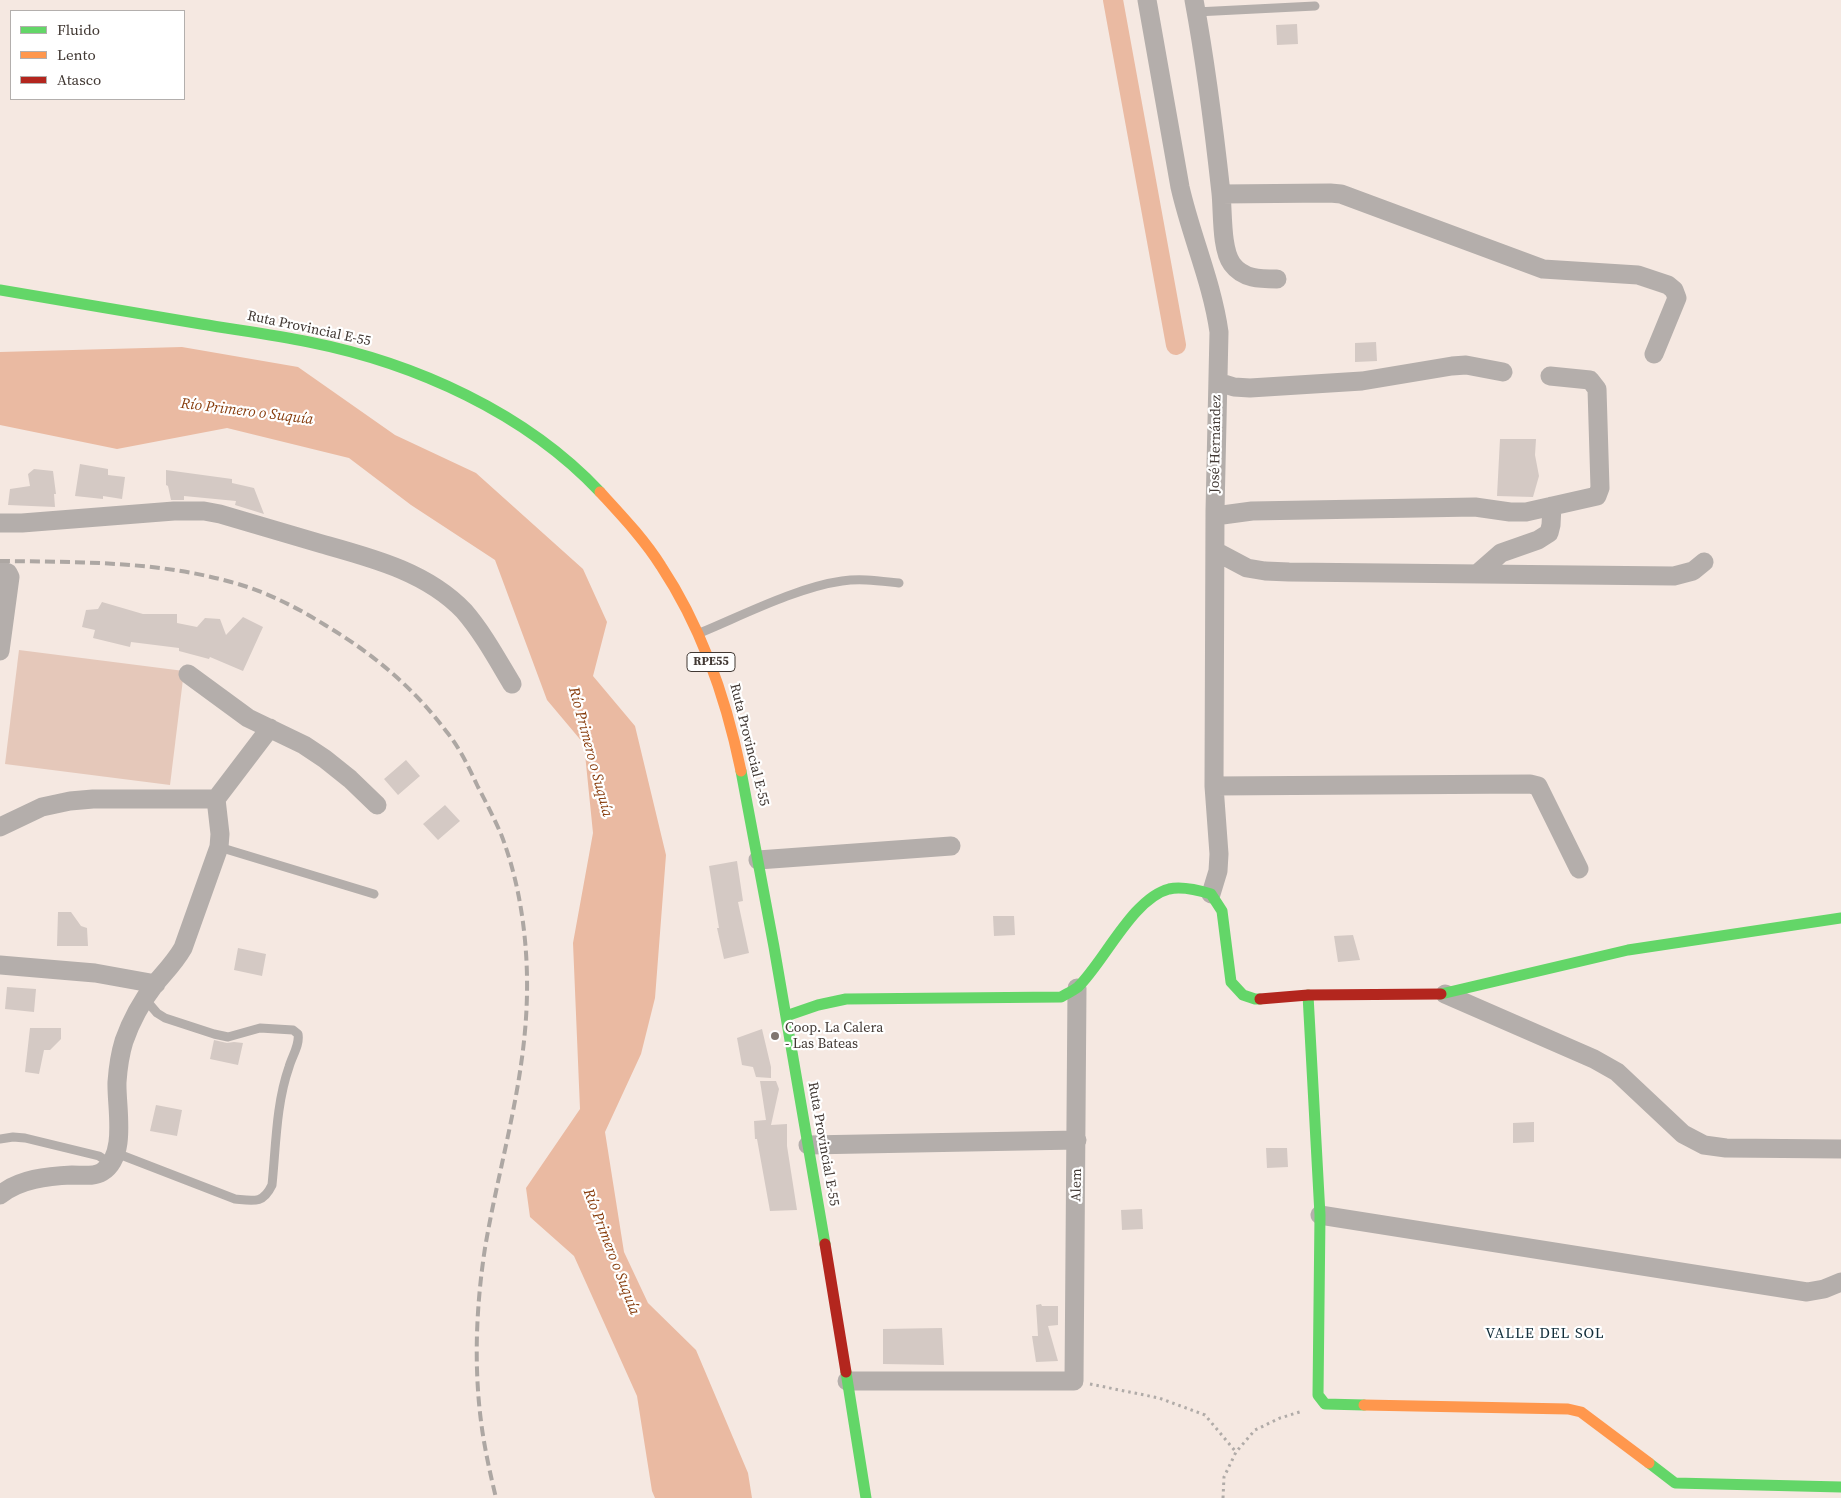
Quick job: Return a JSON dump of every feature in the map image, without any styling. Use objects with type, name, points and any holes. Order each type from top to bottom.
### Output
[{"type":"street","name":"José Hernández","points":[[1147,0],[1180,187],[1215,308],[1219,332],[1215,516],[1214,786],[1219,854],[1218,871],[1211,894]]},
{"type":"street","points":[[1195,6],[1202,40],[1226,249],[1231,263],[1239,272],[1259,279],[1277,279]]},
{"type":"street","points":[[1221,194],[1341,194],[1543,269],[1650,278],[1668,285],[1674,290],[1677,298],[1654,354]]},
{"type":"street","name":"Ruta Provincial E-55","points":[[0,290],[310,342],[348,350],[403,368],[473,398],[506,417],[550,447],[591,480],[612,502],[633,527],[667,574],[686,605],[699,633],[722,694],[732,730],[786,1016],[866,1498]]},
{"type":"street","points":[[1218,382],[1234,387],[1250,388],[1362,381],[1459,365],[1504,372]]},
{"type":"street","points":[[1215,516],[1252,511],[1476,507],[1510,512],[1526,512],[1597,496],[1600,488],[1597,389],[1590,380],[1550,376]]},
{"type":"street","points":[[1477,574],[1501,553],[1538,540],[1549,533],[1552,506]]},
{"type":"street","points":[[0,523],[22,523],[174,511],[204,511],[375,559],[417,577],[435,588],[462,610],[476,626],[512,684]]},
{"type":"street","points":[[1215,551],[1247,568],[1265,572],[1674,576],[1693,571],[1704,562]]},
{"type":"street","points":[[0,651],[5,573]]},
{"type":"street","points":[[188,674],[248,718],[304,745],[325,759],[377,804]]},
{"type":"street","points":[[0,1194],[15,1185],[30,1180],[102,1172],[114,1159],[118,1143],[117,1082],[124,1042],[150,991],[176,961],[183,948],[219,847],[220,834],[216,799],[270,728]]},
{"type":"street","points":[[1214,786],[1530,784],[1538,786],[1579,869]]},
{"type":"street","points":[[0,827],[42,807],[70,801],[93,799],[216,799]]},
{"type":"street","points":[[758,860],[951,846]]},
{"type":"street","points":[[786,1016],[818,1005],[846,999],[1061,997],[1077,988],[1135,914],[1150,898],[1170,889],[1190,888],[1211,894],[1222,910],[1231,982],[1243,995],[1255,999],[1308,995],[1445,994],[1628,950],[1841,918]]},
{"type":"street","points":[[0,966],[94,973],[150,991]]},
{"type":"street","name":"Alem","points":[[1074,1381],[1077,988]]},
{"type":"street","points":[[1445,994],[1594,1059],[1616,1072],[1683,1134],[1704,1145],[1726,1148],[1841,1149]]},
{"type":"street","points":[[1308,995],[1320,1215],[1318,1395],[1325,1404],[1568,1408],[1581,1412],[1676,1483],[1841,1487]]},
{"type":"street","points":[[808,1145],[1077,1140]]},
{"type":"street","points":[[1320,1215],[1807,1292],[1824,1289],[1841,1282]]},
{"type":"street","points":[[847,1381],[1074,1381]]},
{"type":"lane","points":[[1195,6],[1315,6]]},
{"type":"lane","points":[[699,633],[804,590],[841,581],[870,580],[899,583]]},
{"type":"lane","points":[[219,847],[374,894]]},
{"type":"lane","points":[[0,1139],[25,1138],[114,1159],[235,1199],[253,1201],[262,1199],[272,1185],[282,1094],[288,1068],[299,1040],[298,1034],[293,1030],[260,1028],[228,1037],[214,1034],[165,1018],[157,1012],[150,991]]},
{"type":"path","points":[[1074,1381],[1159,1398],[1205,1415],[1236,1452]]},
{"type":"path","points":[[1223,1498],[1224,1476],[1236,1452],[1255,1430],[1280,1418],[1325,1404]]},
{"type":"shaded area","points":[[19,650],[184,671],[170,785],[5,764]]},
{"type":"water","name":"Río Primero o Suquía","points":[[182,347],[298,367],[395,435],[476,473],[583,569],[607,622],[593,676],[635,726],[666,855],[655,998],[641,1054],[605,1132],[624,1252],[648,1303],[696,1350],[748,1473],[752,1498],[655,1498],[652,1491],[637,1396],[574,1256],[530,1217],[526,1188],[580,1109],[573,943],[593,833],[584,744],[547,700],[495,560],[411,505],[349,458],[227,428],[117,449],[0,425],[0,352]]},
{"type":"building","points":[[1297,24],[1298,44],[1277,45],[1276,25]]},
{"type":"building","points":[[1376,342],[1377,361],[1355,362],[1355,343]]},
{"type":"building","points":[[1500,439],[1536,439],[1535,455],[1539,476],[1533,497],[1497,496]]},
{"type":"building","points":[[80,464],[108,469],[108,475],[125,477],[122,499],[103,496],[103,499],[75,496]]},
{"type":"building","points":[[34,469],[53,471],[56,494],[54,494],[55,507],[8,505],[10,489],[30,486],[28,474]]},
{"type":"building","points":[[166,470],[232,479],[232,483],[254,488],[264,514],[235,505],[236,501],[184,496],[184,500],[171,500],[168,486],[166,485]]},
{"type":"building","points":[[102,602],[143,614],[177,614],[177,623],[197,627],[205,618],[220,619],[226,635],[243,617],[263,627],[243,671],[210,657],[209,659],[179,651],[179,648],[131,642],[130,647],[93,638],[95,630],[82,627],[86,610],[98,609]]},
{"type":"building","points":[[406,760],[420,776],[398,795],[384,779]]},
{"type":"building","points":[[445,805],[460,821],[438,840],[423,824]]},
{"type":"building","points":[[737,861],[743,901],[738,902],[749,953],[724,959],[717,928],[719,928],[709,866]]},
{"type":"building","points":[[58,912],[71,912],[81,926],[87,928],[88,946],[57,946]]},
{"type":"building","points":[[993,916],[1014,916],[1015,935],[994,936]]},
{"type":"building","points":[[1353,935],[1360,960],[1338,962],[1334,936]]},
{"type":"building","points":[[238,948],[266,954],[262,976],[234,970]]},
{"type":"building","points":[[7,987],[36,989],[34,1012],[5,1009]]},
{"type":"building","points":[[30,1028],[61,1028],[61,1039],[50,1050],[44,1050],[39,1074],[25,1072]]},
{"type":"building","points":[[762,1029],[771,1067],[771,1078],[756,1077],[753,1067],[742,1065],[737,1038]]},
{"type":"building","points":[[214,1040],[227,1043],[243,1043],[238,1065],[210,1059]]},
{"type":"building","points":[[760,1081],[776,1081],[779,1089],[771,1125],[787,1124],[787,1146],[797,1210],[770,1211],[757,1139],[755,1139],[754,1121],[766,1120]]},
{"type":"building","points":[[156,1105],[182,1110],[177,1136],[150,1131]]},
{"type":"building","points":[[1534,1122],[1534,1142],[1513,1143],[1513,1123]]},
{"type":"building","points":[[1266,1148],[1287,1148],[1288,1167],[1267,1168]]},
{"type":"building","points":[[1142,1209],[1143,1229],[1122,1230],[1121,1210]]},
{"type":"building","points":[[1041,1304],[1042,1306],[1058,1306],[1058,1325],[1048,1326],[1058,1361],[1036,1362],[1032,1336],[1038,1336],[1036,1305]]},
{"type":"building","points":[[942,1328],[944,1365],[883,1364],[883,1329]]},
{"type":"waterway","points":[[1113,0],[1176,345]]},
{"type":"railway","points":[[0,561],[117,564],[175,570],[231,582],[280,600],[359,647],[391,672],[433,715],[464,758],[501,834],[509,856],[520,901],[526,948],[527,995],[523,1047],[514,1105],[485,1248],[477,1322],[477,1373],[481,1422],[496,1498]]},
{"type":"traffic: fast","points":[[0,290],[296,339],[349,351],[389,363],[467,395],[503,415],[538,438],[571,464],[600,492]]},
{"type":"traffic: fast","points":[[741,771],[774,947],[825,1244]]},
{"type":"traffic: fast","points":[[786,1016],[818,1005],[846,999],[1061,997],[1078,987],[1088,976],[1131,917],[1143,905],[1156,895],[1169,889],[1180,888],[1211,894],[1222,911],[1231,982],[1243,995],[1260,999]]},
{"type":"traffic: fast","points":[[1441,994],[1628,950],[1841,918]]},
{"type":"traffic: fast","points":[[1308,995],[1320,1215],[1318,1395],[1325,1404],[1364,1405]]},
{"type":"traffic: fast","points":[[846,1372],[866,1498]]},
{"type":"traffic: fast","points":[[1649,1463],[1675,1483],[1841,1487]]},
{"type":"traffic: slow","points":[[600,492],[647,546],[676,590],[689,614],[720,690],[741,771]]},
{"type":"traffic: slow","points":[[1364,1405],[1568,1409],[1581,1412],[1649,1463]]},
{"type":"traffic: jam","points":[[1260,999],[1308,995],[1441,994]]},
{"type":"traffic: jam","points":[[825,1244],[846,1372]]},
{"type":"place","name":"Coop. La Calera - Las Bateas","points":[[775,1036]]},
{"type":"district","name":"VALLE DEL SOL","points":[[1545,1334]]}]
